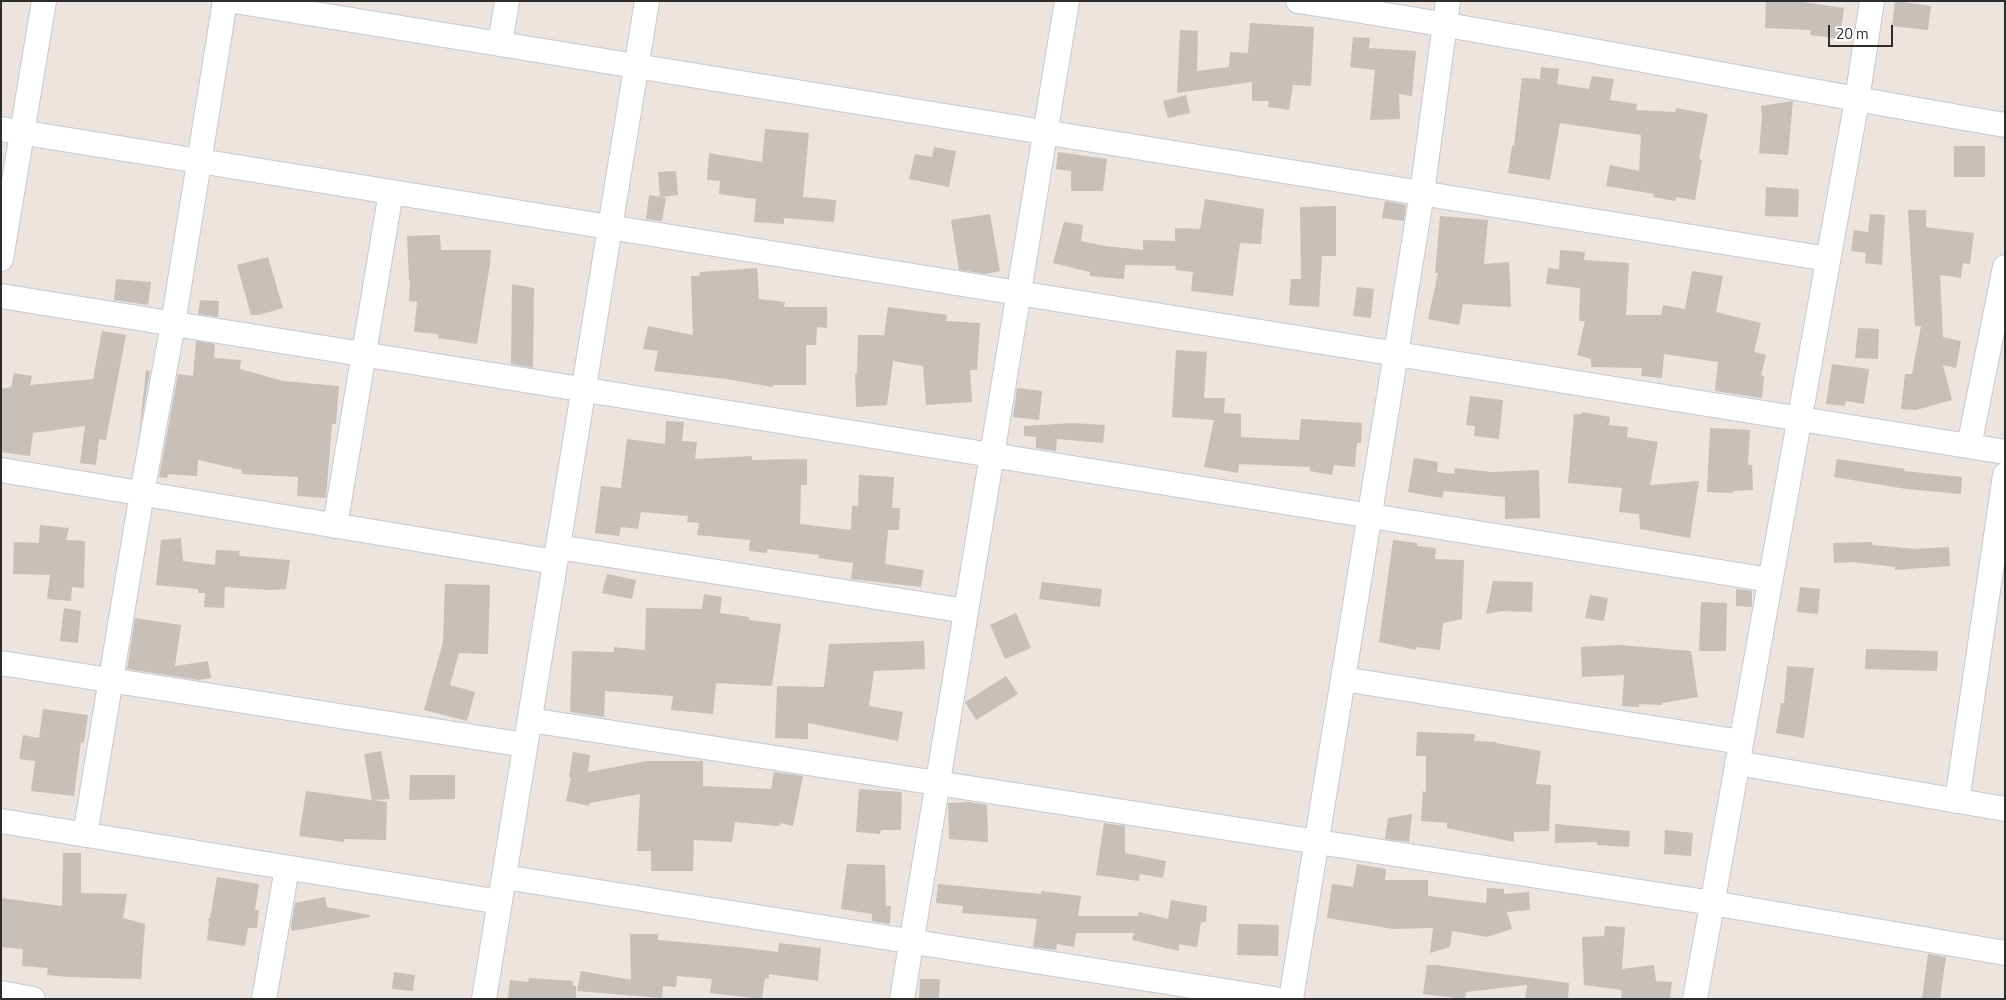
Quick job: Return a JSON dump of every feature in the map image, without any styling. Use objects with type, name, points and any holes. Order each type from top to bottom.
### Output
[{"type":"street","points":[[1,259],[12,131],[44,1]]},
{"type":"street","points":[[85,835],[142,494],[173,324],[224,1]]},
{"type":"street","points":[[234,1],[1828,259]]},
{"type":"street","points":[[500,44],[507,1]]},
{"type":"street","points":[[484,999],[647,1]]},
{"type":"street","points":[[902,999],[1067,1]]},
{"type":"street","points":[[1298,1],[1446,12],[1857,100],[2005,125]]},
{"type":"street","points":[[1694,999],[1857,100],[1872,1]]},
{"type":"street","points":[[1291,999],[1422,193],[1446,12]]},
{"type":"street","points":[[12,131],[2005,452]]},
{"type":"street","points":[[336,526],[391,192]]},
{"type":"street","points":[[1969,446],[2004,282]]},
{"type":"street","points":[[1,296],[1770,580]]},
{"type":"street","points":[[1,470],[336,526],[556,554],[966,611]]},
{"type":"street","points":[[1957,800],[2005,475]]},
{"type":"street","points":[[1,663],[525,745]]},
{"type":"street","points":[[1343,679],[1739,752],[2005,809]]},
{"type":"street","points":[[530,720],[1712,903],[2005,953]]},
{"type":"street","points":[[1,821],[500,902]]},
{"type":"street","points":[[264,999],[287,868]]},
{"type":"street","points":[[504,877],[1275,999]]},
{"type":"street","points":[[1,993],[33,999]]},
{"type":"building","points":[[1766,1],[1796,1],[1844,8],[1840,39],[1810,35],[1811,30],[1765,28]]},
{"type":"building","points":[[1895,1],[1931,6],[1928,30],[1892,26]]},
{"type":"building","points":[[1250,23],[1314,27],[1311,86],[1293,85],[1289,110],[1268,107],[1269,101],[1252,101],[1252,82],[1177,93],[1180,30],[1198,31],[1197,71],[1229,67],[1230,52],[1248,53]]},
{"type":"building","points":[[1353,37],[1370,38],[1369,48],[1416,51],[1412,96],[1399,94],[1400,119],[1370,120],[1375,70],[1350,67]]},
{"type":"building","points":[[1541,67],[1559,69],[1557,84],[1589,89],[1592,76],[1614,79],[1610,100],[1637,104],[1636,110],[1675,112],[1676,108],[1708,114],[1699,159],[1702,160],[1695,200],[1676,197],[1676,201],[1653,197],[1654,194],[1606,186],[1610,165],[1639,171],[1641,135],[1560,123],[1550,180],[1508,173],[1512,146],[1514,146],[1522,78],[1540,79]]},
{"type":"building","points":[[1186,95],[1190,113],[1168,118],[1163,101]]},
{"type":"building","points":[[1793,101],[1788,155],[1759,153],[1761,106]]},
{"type":"building","points":[[765,129],[809,133],[803,197],[836,200],[834,222],[784,218],[784,224],[754,222],[756,199],[719,194],[720,181],[707,180],[709,153],[762,162]]},
{"type":"building","points":[[1954,146],[1985,146],[1985,177],[1954,177]]},
{"type":"building","points":[[934,147],[956,151],[949,187],[909,179],[915,154],[932,157]]},
{"type":"building","points":[[1058,152],[1107,159],[1103,191],[1071,191],[1071,171],[1056,169]]},
{"type":"building","points":[[676,171],[678,195],[660,197],[658,172]]},
{"type":"building","points":[[1766,187],[1799,189],[1798,217],[1765,216]]},
{"type":"building","points":[[649,195],[666,198],[662,221],[646,219]]},
{"type":"building","points":[[1205,199],[1264,209],[1261,244],[1240,243],[1233,296],[1191,291],[1193,272],[1175,270],[1176,266],[1125,265],[1124,279],[1090,276],[1090,272],[1053,263],[1064,222],[1083,225],[1081,241],[1104,246],[1143,250],[1143,240],[1175,241],[1175,228],[1200,229]]},
{"type":"building","points":[[1385,201],[1406,205],[1404,221],[1382,218]]},
{"type":"building","points":[[1336,206],[1336,256],[1322,256],[1319,307],[1289,305],[1291,279],[1301,279],[1300,207]]},
{"type":"building","points":[[1908,210],[1926,210],[1926,227],[1974,233],[1970,264],[1963,263],[1961,278],[1940,275],[1943,337],[1961,341],[1956,368],[1943,365],[1952,400],[1916,410],[1901,409],[1905,374],[1912,374],[1921,326],[1915,326]]},
{"type":"building","points":[[990,214],[1000,271],[986,274],[959,270],[951,220]]},
{"type":"building","points":[[1870,214],[1885,215],[1882,265],[1865,263],[1866,253],[1851,251],[1854,230],[1868,232]]},
{"type":"building","points":[[1440,216],[1488,220],[1484,264],[1509,262],[1511,307],[1463,304],[1459,325],[1428,319],[1438,273],[1435,273]]},
{"type":"building","points":[[440,235],[441,250],[491,250],[477,344],[438,338],[438,334],[414,332],[417,302],[409,301],[410,280],[407,236]]},
{"type":"building","points":[[1560,250],[1585,252],[1584,260],[1629,263],[1626,315],[1661,315],[1663,305],[1685,309],[1692,271],[1723,276],[1716,312],[1761,323],[1754,352],[1766,355],[1761,375],[1764,376],[1762,398],[1715,391],[1718,362],[1664,354],[1662,378],[1641,376],[1642,368],[1591,367],[1591,359],[1577,355],[1585,321],[1579,321],[1580,288],[1546,284],[1548,268],[1559,269]]},
{"type":"building","points":[[268,257],[283,308],[259,315],[251,315],[237,265]]},
{"type":"building","points":[[757,268],[759,299],[785,302],[784,307],[827,307],[827,328],[817,327],[816,345],[806,345],[806,385],[773,385],[773,387],[726,379],[654,371],[658,351],[643,349],[648,326],[693,335],[691,276],[699,276],[700,272]]},
{"type":"building","points":[[116,279],[151,282],[148,305],[114,300]]},
{"type":"building","points":[[512,284],[534,288],[533,368],[511,364]]},
{"type":"building","points":[[1357,287],[1374,289],[1371,318],[1353,316]]},
{"type":"building","points":[[200,300],[219,301],[218,317],[198,314]]},
{"type":"building","points":[[888,307],[947,315],[946,321],[980,323],[977,370],[970,370],[972,402],[926,405],[923,366],[893,361],[887,405],[856,407],[855,374],[857,373],[858,335],[884,335]]},
{"type":"building","points":[[1858,328],[1879,329],[1878,359],[1855,358]]},
{"type":"building","points":[[102,331],[126,335],[106,440],[99,439],[96,465],[80,463],[85,426],[33,433],[30,456],[1,452],[1,389],[11,387],[14,373],[32,376],[30,385],[93,379]]},
{"type":"building","points":[[196,341],[215,344],[214,358],[241,360],[240,369],[283,381],[339,386],[336,424],[332,424],[326,498],[297,496],[298,477],[242,474],[242,470],[198,460],[197,476],[168,474],[167,478],[159,477],[178,374],[193,376]]},
{"type":"building","points":[[1176,350],[1207,352],[1204,398],[1225,398],[1224,413],[1241,414],[1241,437],[1299,440],[1301,419],[1362,423],[1361,443],[1357,443],[1355,467],[1334,465],[1332,475],[1310,471],[1310,467],[1239,464],[1238,473],[1204,467],[1214,420],[1172,417]]},
{"type":"building","points":[[1832,364],[1869,369],[1864,404],[1846,401],[1845,406],[1826,404]]},
{"type":"building","points":[[146,370],[150,371],[139,435]]},
{"type":"building","points":[[1017,388],[1042,391],[1039,420],[1013,417]]},
{"type":"building","points":[[1470,396],[1503,400],[1499,439],[1474,436],[1475,426],[1466,425]]},
{"type":"building","points":[[1582,412],[1610,417],[1609,425],[1628,427],[1627,437],[1658,442],[1650,485],[1699,481],[1690,538],[1640,529],[1639,514],[1619,512],[1622,488],[1568,483],[1574,414],[1582,414]]},
{"type":"building","points":[[666,421],[684,422],[682,441],[697,442],[695,459],[752,456],[752,460],[807,459],[807,485],[801,485],[800,524],[851,530],[852,506],[858,506],[859,475],[894,477],[892,508],[900,508],[899,530],[888,530],[885,564],[924,570],[921,587],[851,579],[853,563],[818,558],[819,555],[767,549],[767,553],[749,551],[750,540],[697,535],[699,523],[687,522],[688,516],[641,512],[638,529],[621,527],[619,536],[595,533],[601,486],[621,488],[627,439],[665,444]]},
{"type":"building","points":[[1072,423],[1105,425],[1103,443],[1057,439],[1055,451],[1036,448],[1036,437],[1024,436],[1024,426]]},
{"type":"building","points":[[1710,428],[1750,430],[1748,465],[1752,465],[1753,490],[1733,491],[1733,493],[1707,492]]},
{"type":"building","points":[[1414,458],[1438,462],[1437,472],[1454,474],[1455,468],[1491,472],[1539,470],[1540,518],[1505,519],[1505,497],[1444,491],[1442,498],[1408,492]]},
{"type":"building","points":[[1837,459],[1905,469],[1904,471],[1962,477],[1961,494],[1906,489],[1834,477]]},
{"type":"building","points":[[40,525],[69,528],[66,540],[85,541],[84,588],[72,587],[71,601],[47,599],[50,575],[13,574],[14,542],[39,543]]},
{"type":"building","points":[[181,538],[183,561],[215,565],[216,550],[240,551],[239,556],[290,560],[286,589],[269,590],[225,587],[224,608],[204,607],[205,593],[198,593],[198,589],[156,585],[161,540]]},
{"type":"building","points":[[1393,540],[1417,543],[1417,546],[1436,548],[1435,559],[1464,560],[1462,619],[1443,623],[1440,650],[1416,647],[1416,650],[1379,642]]},
{"type":"building","points":[[1872,542],[1872,545],[1916,549],[1949,547],[1950,566],[1895,570],[1895,567],[1853,562],[1834,563],[1833,543]]},
{"type":"building","points":[[607,574],[636,580],[632,599],[602,593]]},
{"type":"building","points":[[1493,581],[1533,582],[1532,612],[1502,611],[1486,614]]},
{"type":"building","points":[[1042,582],[1102,589],[1100,607],[1039,599]]},
{"type":"building","points":[[445,584],[490,585],[488,654],[459,653],[450,685],[475,692],[467,721],[424,710],[443,642]]},
{"type":"building","points":[[1800,587],[1820,589],[1818,614],[1797,612]]},
{"type":"building","points":[[1736,589],[1752,591],[1752,607],[1736,606]]},
{"type":"building","points":[[704,594],[722,597],[720,613],[749,617],[749,620],[781,624],[772,686],[716,683],[713,714],[671,710],[673,696],[605,691],[604,717],[570,712],[572,651],[614,652],[614,647],[645,650],[646,608],[702,609]]},
{"type":"building","points":[[1590,595],[1608,598],[1604,621],[1585,618]]},
{"type":"building","points":[[1701,602],[1727,603],[1726,651],[1699,651]]},
{"type":"building","points":[[64,608],[81,611],[78,643],[60,641]]},
{"type":"building","points":[[1016,613],[1031,648],[1005,659],[990,625]]},
{"type":"building","points":[[135,618],[181,625],[175,666],[208,661],[211,678],[199,680],[127,669]]},
{"type":"building","points":[[924,641],[925,669],[874,671],[869,706],[903,712],[898,741],[808,723],[808,739],[775,738],[777,686],[824,687],[829,644]]},
{"type":"building","points":[[1619,645],[1691,651],[1698,697],[1662,703],[1662,705],[1639,704],[1639,707],[1622,706],[1624,675],[1582,677],[1581,647]]},
{"type":"building","points":[[1866,649],[1938,651],[1937,671],[1865,669]]},
{"type":"building","points":[[1787,666],[1814,668],[1804,738],[1776,733],[1781,703],[1784,703]]},
{"type":"building","points":[[1006,676],[1018,694],[976,720],[965,702]]},
{"type":"building","points":[[43,709],[88,715],[84,743],[81,742],[74,796],[31,791],[35,761],[19,759],[23,735],[39,738]]},
{"type":"building","points":[[1417,732],[1475,734],[1474,741],[1496,742],[1541,751],[1536,784],[1551,785],[1549,831],[1514,832],[1514,842],[1447,828],[1447,823],[1421,821],[1423,791],[1426,792],[1426,756],[1416,756]]},
{"type":"building","points":[[381,751],[390,799],[372,800],[364,754]]},
{"type":"building","points":[[573,752],[590,755],[588,772],[647,761],[703,761],[703,786],[771,789],[774,772],[803,776],[793,826],[780,823],[779,826],[735,822],[732,842],[694,840],[693,871],[651,871],[651,851],[637,851],[640,794],[590,803],[589,806],[566,801],[571,778],[569,777]]},
{"type":"building","points":[[410,775],[455,775],[455,799],[409,800]]},
{"type":"building","points":[[859,789],[902,792],[901,830],[881,830],[880,834],[856,832]]},
{"type":"building","points":[[306,791],[387,802],[386,840],[344,839],[344,842],[299,836]]},
{"type":"building","points":[[969,802],[987,805],[988,842],[949,839],[948,803]]},
{"type":"building","points":[[1412,814],[1409,842],[1385,839],[1388,818]]},
{"type":"building","points":[[1104,823],[1125,826],[1125,853],[1166,861],[1163,878],[1140,874],[1139,881],[1096,875]]},
{"type":"building","points":[[1555,824],[1630,831],[1629,847],[1597,845],[1597,842],[1555,843]]},
{"type":"building","points":[[1665,830],[1693,833],[1691,856],[1664,854]]},
{"type":"building","points":[[63,853],[81,853],[81,893],[127,894],[123,918],[145,924],[141,979],[47,975],[48,968],[22,966],[23,949],[1,947],[1,898],[62,906]]},
{"type":"building","points":[[847,864],[885,865],[886,906],[891,906],[890,924],[872,921],[872,914],[841,909]]},
{"type":"building","points":[[1357,864],[1386,869],[1385,880],[1428,880],[1428,896],[1486,903],[1487,888],[1504,889],[1504,894],[1529,892],[1530,910],[1507,912],[1512,929],[1487,937],[1452,931],[1450,947],[1430,953],[1433,928],[1393,929],[1327,918],[1332,884],[1353,887]]},
{"type":"building","points":[[217,877],[259,884],[255,910],[259,910],[257,928],[248,928],[245,946],[207,940],[208,919],[210,918]]},
{"type":"building","points":[[938,884],[1041,894],[1041,891],[1081,896],[1078,916],[1138,916],[1139,912],[1168,919],[1171,900],[1207,906],[1206,922],[1201,922],[1197,947],[1179,944],[1179,951],[1132,940],[1134,933],[1076,933],[1074,947],[1057,944],[1056,950],[1033,947],[1037,919],[962,913],[963,906],[936,903]]},
{"type":"building","points":[[325,897],[327,907],[370,915],[370,917],[292,931],[291,926],[295,903]]},
{"type":"building","points":[[1238,924],[1279,925],[1278,956],[1237,955]]},
{"type":"building","points":[[1605,926],[1625,927],[1622,969],[1654,965],[1656,981],[1672,982],[1670,999],[1621,999],[1622,990],[1584,985],[1582,937],[1604,936]]},
{"type":"building","points":[[630,934],[658,934],[658,940],[778,952],[779,943],[821,948],[818,981],[769,974],[769,979],[765,978],[762,999],[710,993],[712,979],[677,976],[676,987],[663,986],[662,998],[577,991],[581,971],[631,980]]},
{"type":"building","points":[[1928,954],[1946,957],[1940,999],[1922,999]]},
{"type":"building","points":[[1427,965],[1569,983],[1568,999],[1525,999],[1527,985],[1466,992],[1465,999],[1423,994]]},
{"type":"building","points":[[394,972],[415,975],[413,991],[392,989]]},
{"type":"building","points":[[529,978],[573,981],[573,986],[576,986],[576,999],[508,999],[510,980],[528,982]]},
{"type":"building","points":[[920,979],[940,979],[939,999],[919,999]]}]
